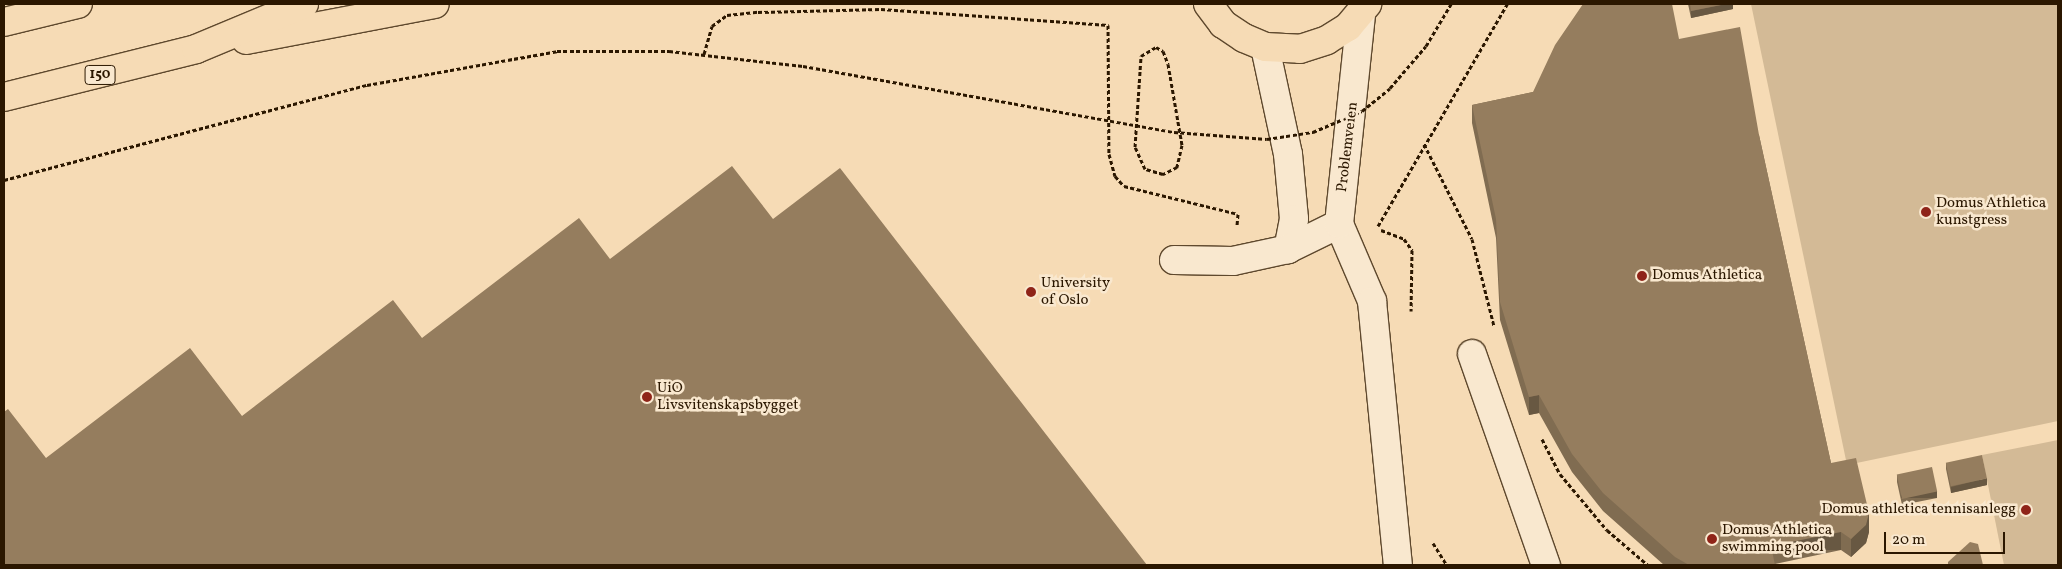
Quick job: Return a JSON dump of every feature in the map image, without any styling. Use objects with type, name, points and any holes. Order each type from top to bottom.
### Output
[{"type":"main road","points":[[4,22],[78,4]]},
{"type":"main road","name":"150","points":[[4,97],[196,49],[304,4]]},
{"type":"main road","points":[[196,49],[435,4]]},
{"type":"main road","points":[[1208,4],[1223,24],[1266,47],[1300,49],[1327,40],[1364,8]]},
{"type":"street","name":"Problemveien","points":[[1338,224],[1364,8]]},
{"type":"street","points":[[1266,47],[1288,154],[1294,219],[1288,249]]},
{"type":"street","points":[[1174,260],[1233,262],[1288,249],[1338,224],[1372,301],[1398,565]]},
{"type":"street","points":[[1472,354],[1546,565]]},
{"type":"path","points":[[4,180],[431,72],[557,51],[704,54],[803,66],[1174,132],[1267,139],[1313,132],[1362,111],[1390,88],[1426,46],[1451,4]]},
{"type":"path","points":[[1376,229],[1424,143],[1507,4]]},
{"type":"path","points":[[704,54],[712,26],[728,15],[758,12],[881,9],[1108,25],[1110,154],[1115,176],[1124,186],[1238,214]]},
{"type":"path","points":[[1156,47],[1163,51],[1168,64],[1182,145],[1177,167],[1169,174],[1154,173],[1138,160],[1137,103],[1141,56],[1156,47]]},
{"type":"path","points":[[1424,143],[1472,239],[1496,334]]},
{"type":"path","points":[[1538,432],[1560,474],[1607,530],[1648,565]]},
{"type":"shaded area","name":"Domus Athletica kunstgress","points":[[1751,4],[2058,4],[2058,421],[1847,465]]},
{"type":"shaded area","name":"Domus athletica tennisanlegg","points":[[2058,440],[2058,565],[2004,565],[1982,455]]},
{"type":"building","name":"Domus Athletica","points":[[1583,4],[1672,4],[1679,39],[1740,27],[1759,135],[1831,463],[1856,458],[1869,513],[1866,525],[1851,539],[1841,532],[1771,546],[1775,565],[1689,565],[1675,557],[1603,493],[1572,454],[1539,395],[1529,397],[1500,302],[1496,219],[1472,105],[1533,92],[1555,45]]},
{"type":"building","points":[[1690,4],[1726,4],[1691,11]]},
{"type":"building","name":"UiO Livsvitenskapsbygget","points":[[732,166],[773,219],[840,168],[1147,565],[4,565],[4,412],[8,409],[46,458],[190,348],[242,416],[393,300],[422,338],[579,218],[610,259]]},
{"type":"building","points":[[1982,455],[1987,478],[1951,486],[1946,463]]},
{"type":"building","points":[[1932,467],[1937,491],[1902,499],[1897,474]]},
{"type":"building","points":[[1970,542],[1978,544],[1983,565],[1948,565],[1948,562]]},
{"type":"place","name":"Domus Athletica kunstgress","points":[[1926,212]]},
{"type":"place","name":"Domus Athletica","points":[[1642,276]]},
{"type":"place","name":"University of Oslo","points":[[1031,292]]},
{"type":"place","name":"UiO Livsvitenskapsbygget","points":[[647,397]]},
{"type":"place","name":"Domus athletica tennisanlegg","points":[[2026,510]]},
{"type":"place","name":"Domus Athletica swimming pool","points":[[1712,539]]}]
